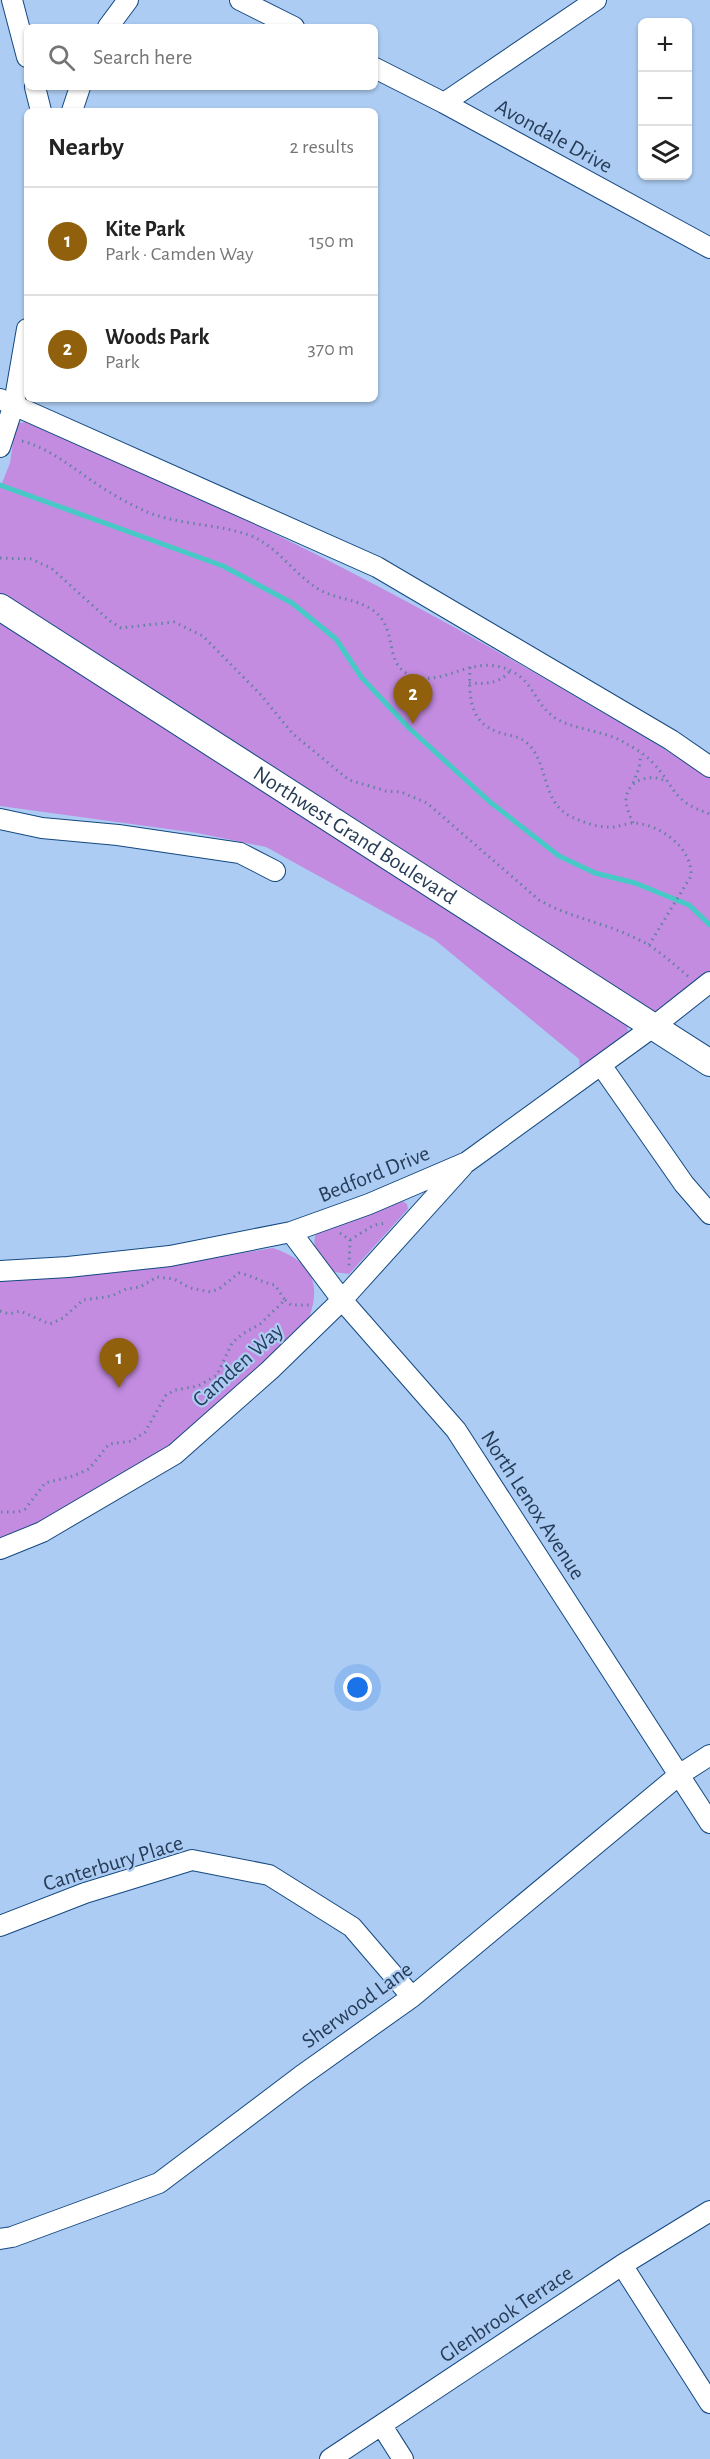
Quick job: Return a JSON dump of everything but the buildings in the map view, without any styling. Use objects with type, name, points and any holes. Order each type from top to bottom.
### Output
[{"type":"street","points":[[12,0],[24,46]]},
{"type":"street","points":[[110,24],[128,0]]},
{"type":"street","points":[[240,0],[288,24]]},
{"type":"street","points":[[444,104],[596,0]]},
{"type":"street","name":"Avondale Drive","points":[[378,70],[710,248]]},
{"type":"street","points":[[36,90],[40,108]]},
{"type":"street","points":[[73,108],[79,90]]},
{"type":"street","points":[[6,443],[7,402],[24,340]]},
{"type":"street","points":[[7,402],[377,567],[671,740],[710,767]]},
{"type":"street","name":"Northwest Grand Boulevard","points":[[0,607],[710,1064]]},
{"type":"street","points":[[0,819],[42,828],[118,835],[240,853],[274,871]]},
{"type":"street","name":"Bedford Drive","points":[[0,1271],[68,1267],[170,1256],[291,1232],[369,1204],[467,1162],[653,1027],[705,986]]},
{"type":"street","points":[[601,1065],[684,1184],[710,1214]]},
{"type":"street","name":"Camden Way","points":[[0,1549],[42,1532],[175,1454],[270,1370],[346,1297],[467,1162]]},
{"type":"street","name":"North Lenox Avenue","points":[[291,1232],[456,1430],[710,1823]]},
{"type":"street","name":"Sherwood Lane","points":[[0,2239],[12,2237],[159,2183],[301,2076],[412,1997],[680,1775],[710,1755]]},
{"type":"street","name":"Canterbury Place","points":[[0,1926],[85,1893],[192,1860],[269,1875],[352,1927],[412,1997]]},
{"type":"street","name":"Glenbrook Terrace","points":[[330,2459],[622,2265],[710,2211]]},
{"type":"street","points":[[622,2265],[710,2403]]},
{"type":"street","points":[[382,2426],[404,2459]]},
{"type":"path","points":[[6,443],[50,451],[112,493],[147,512],[182,523],[246,534],[260,540],[320,590],[360,603],[373,610],[390,632],[395,662],[411,676],[422,679],[436,678],[470,667],[490,665],[510,671],[528,683],[550,715],[561,721],[611,735],[651,761],[683,802],[710,814]]},
{"type":"path","points":[[0,558],[31,560],[51,568],[110,621],[121,628],[174,622],[203,636],[260,694],[293,734],[349,780],[386,791],[401,792],[420,800],[538,900],[556,910],[633,937],[649,945],[705,986]]},
{"type":"path","points":[[470,667],[472,708],[479,720],[497,732],[520,737],[529,744],[535,753],[549,793],[568,815],[602,827],[633,823],[659,831],[680,847],[692,866],[691,876],[649,945]]},
{"type":"path","points":[[469,683],[494,683],[503,679],[510,671]]},
{"type":"path","points":[[633,823],[626,799],[639,768],[641,754]]},
{"type":"path","points":[[631,787],[637,781],[650,777],[665,781]]},
{"type":"path","points":[[316,1223],[350,1240]]},
{"type":"path","points":[[350,1240],[366,1229],[383,1223],[407,1228]]},
{"type":"path","points":[[346,1297],[350,1240]]},
{"type":"path","points":[[0,1311],[9,1314],[20,1311],[50,1324],[63,1318],[83,1300],[112,1296],[126,1289],[140,1287],[157,1277],[174,1279],[190,1288],[211,1292],[239,1274],[248,1275],[261,1283],[275,1285],[285,1300],[260,1324],[232,1343],[217,1375],[198,1386],[175,1390],[166,1395],[145,1432],[132,1441],[109,1444],[89,1469],[73,1476],[45,1483],[25,1509],[18,1512],[0,1512]]},
{"type":"shaded area","points":[[25,422],[228,511],[360,577],[490,647],[710,778],[710,972],[665,1010],[653,1013],[0,593],[0,488],[10,463],[15,428],[19,423]]},
{"type":"shaded area","points":[[0,620],[627,1022],[628,1034],[580,1069],[579,1059],[435,940],[266,847],[197,833],[0,806]]},
{"type":"shaded area","points":[[401,1200],[407,1204],[408,1209],[349,1274],[334,1272],[318,1255],[315,1245],[316,1233]]},
{"type":"shaded area","points":[[273,1248],[295,1259],[309,1273],[314,1293],[309,1318],[207,1418],[113,1486],[0,1543],[0,1278],[175,1264]]},
{"type":"waterway","points":[[0,485],[223,566],[292,603],[336,639],[362,678],[409,728],[490,802],[559,856],[595,873],[635,883],[689,905],[710,925]]},
{"type":"place","name":"Woods Park","points":[[413,724]]},
{"type":"place","name":"Kite Park","points":[[119,1388]]}]
